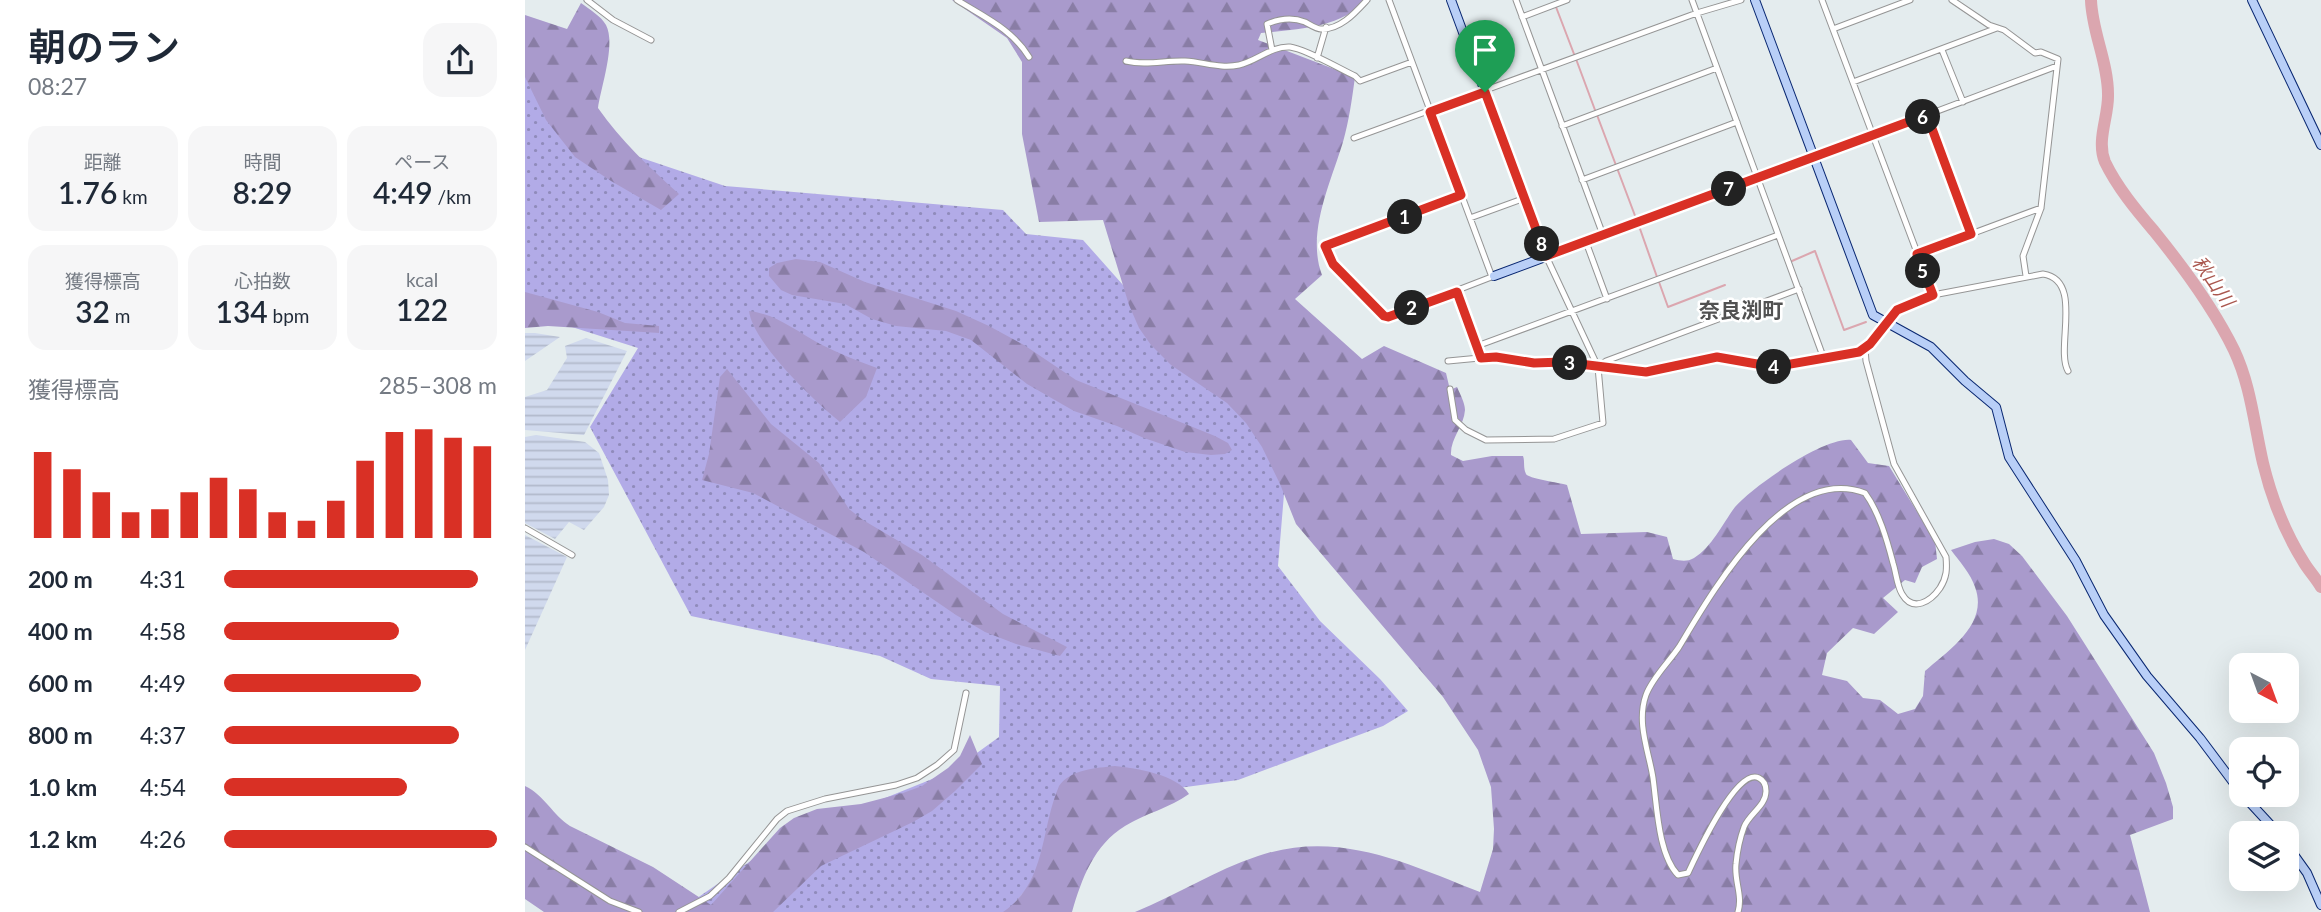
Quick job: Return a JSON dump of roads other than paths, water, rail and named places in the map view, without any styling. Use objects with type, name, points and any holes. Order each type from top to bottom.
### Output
[{"type":"street","points":[[587,0],[613,20],[650,40]]},
{"type":"street","points":[[957,0],[1007,31],[1019,41],[1028,57]]},
{"type":"street","points":[[1272,50],[1267,23],[1297,19],[1320,29],[1352,17],[1367,0]]},
{"type":"street","points":[[1389,0],[1493,276]]},
{"type":"street","points":[[1450,389],[1455,421],[1486,440],[1554,439],[1603,423],[1598,367],[1546,256],[1451,0]]},
{"type":"street","points":[[1515,0],[1603,235]]},
{"type":"street","points":[[1522,17],[1567,0]]},
{"type":"street","points":[[1692,0],[1824,359]]},
{"type":"street","points":[[1354,138],[1697,13],[1741,0]]},
{"type":"street","points":[[1755,0],[1873,315],[1931,347],[1996,407],[2009,457],[2076,561],[2104,615],[2147,676],[2229,777]]},
{"type":"street","points":[[1822,0],[1933,295]]},
{"type":"street","points":[[1833,29],[1910,0]]},
{"type":"street","points":[[1952,0],[1989,25],[2004,30],[2035,53],[2057,57],[2041,208],[2023,256],[2026,276]]},
{"type":"street","points":[[2252,0],[2321,145]]},
{"type":"street","points":[[1317,58],[1327,27]]},
{"type":"street","points":[[1853,82],[1997,28]]},
{"type":"street","points":[[1126,61],[1183,61],[1232,66],[1244,64],[1272,50],[1291,47],[1355,76],[1360,81],[1412,62]]},
{"type":"street","points":[[1943,50],[1963,102]]},
{"type":"street","points":[[1461,195],[1325,246],[1333,264],[1388,317],[2057,66]]},
{"type":"street","points":[[1562,126],[1717,68]]},
{"type":"street","points":[[1927,115],[1971,234]]},
{"type":"street","points":[[1582,180],[1737,122]]},
{"type":"street","points":[[1470,218],[1525,198]]},
{"type":"street","points":[[1917,254],[2041,208]]},
{"type":"street","points":[[1477,346],[1778,235]]},
{"type":"street","points":[[1586,242],[1607,299]]},
{"type":"street","points":[[1448,361],[1496,357],[1534,363],[1563,362],[1646,372],[1717,357],[1765,367],[1824,359],[1865,349],[1897,310],[1933,295],[2048,274],[2060,285],[2067,315],[2064,350],[2068,371]]},
{"type":"street","points":[[1598,367],[1606,361],[1799,289]]},
{"type":"street","points":[[1457,292],[1481,358]]},
{"type":"street","points":[[1738,912],[1742,901],[1735,867],[1744,825],[1762,803],[1765,784],[1754,776],[1735,789],[1710,828],[1688,873],[1678,875],[1670,864],[1660,829],[1653,774],[1644,745],[1645,696],[1734,560],[1754,537],[1775,519],[1823,489],[1855,489],[1865,493],[1876,512],[1901,593],[1906,599],[1921,605],[1934,596],[1941,586],[1947,570],[1945,557],[1894,464],[1865,349]]},
{"type":"street","points":[[525,528],[572,555]]},
{"type":"street","points":[[679,912],[710,896],[729,878],[787,810],[825,799],[897,785],[917,778],[937,765],[954,750],[966,693]]},
{"type":"street","points":[[2254,807],[2267,821]]},
{"type":"street","points":[[525,847],[610,901],[639,912]]},
{"type":"street","points":[[2299,862],[2321,905]]},
{"type":"waterway","name":"秋山川","points":[[2091,0],[2107,82],[2108,102],[2102,137],[2105,162],[2127,198],[2197,288],[2234,350],[2248,391],[2274,501],[2296,550],[2321,587]]},
{"type":"waterway","points":[[1556,7],[1574,54]]},
{"type":"waterway","points":[[1576,59],[1595,110]]},
{"type":"waterway","points":[[1597,115],[1637,221]]},
{"type":"waterway","points":[[1639,226],[1657,277]]},
{"type":"waterway","points":[[1792,261],[1815,251],[1844,330],[1866,322]]},
{"type":"waterway","points":[[1659,282],[1668,307],[1725,285]]},
{"type":"district","name":"奈良渕町","points":[[1741,309]]}]
